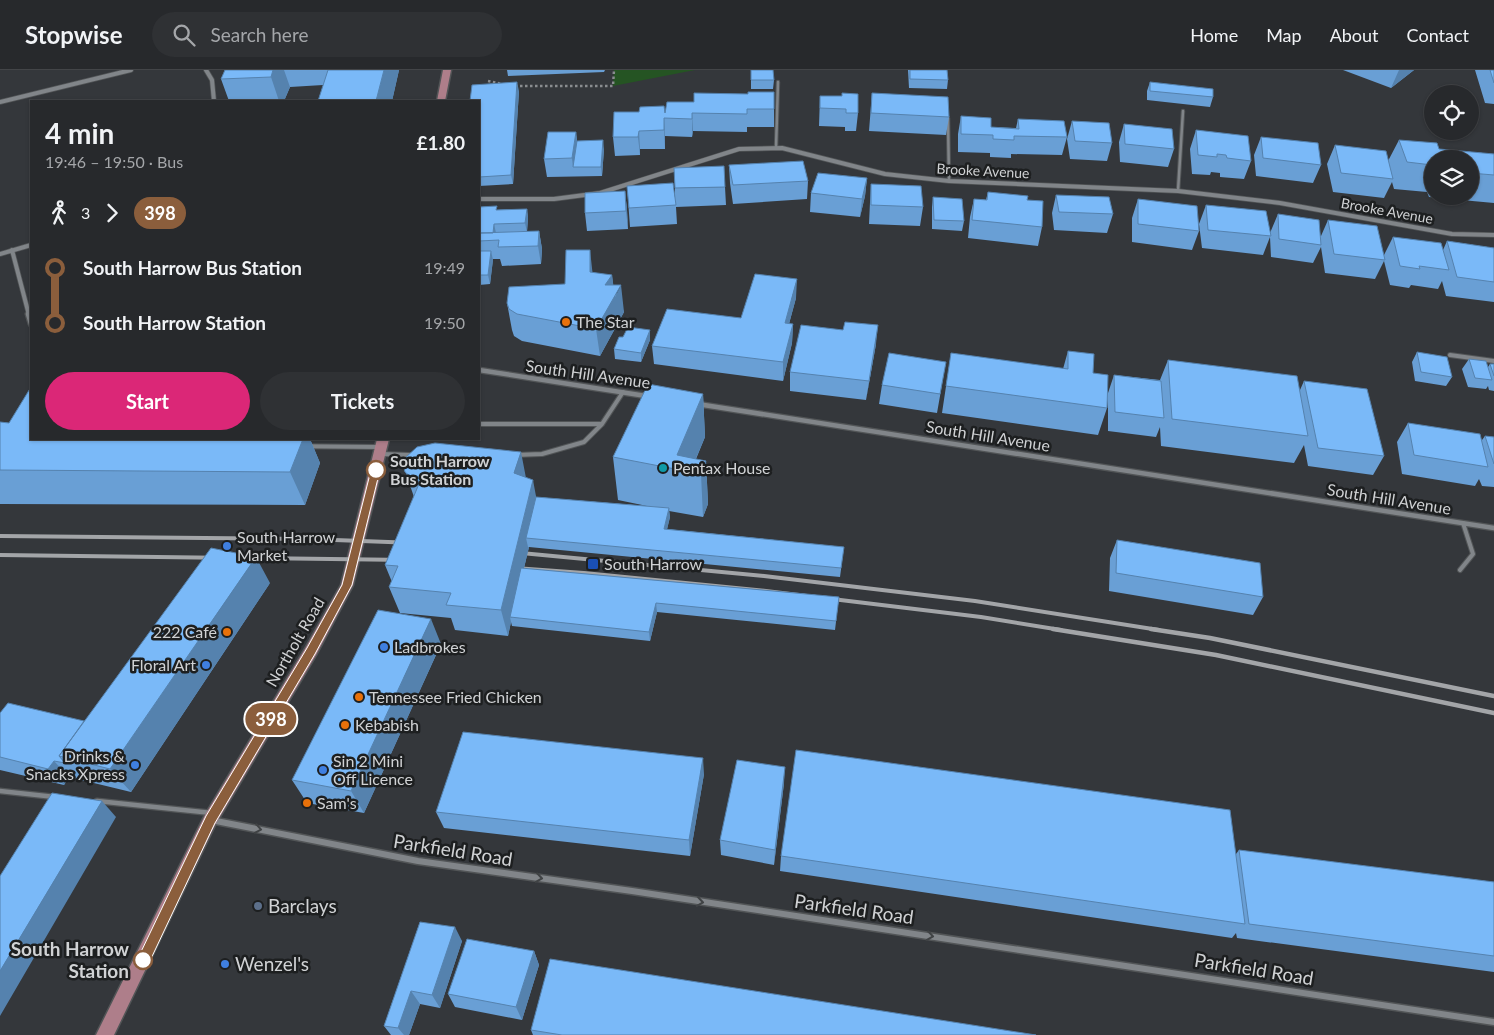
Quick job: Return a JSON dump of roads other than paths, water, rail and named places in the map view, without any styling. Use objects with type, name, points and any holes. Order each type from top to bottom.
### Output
[{"type":"main road","points":[[441,100],[447,70]]},
{"type":"main road","name":"Northolt Road","points":[[105,1035],[213,816],[311,651],[347,585],[381,447]]},
{"type":"street","points":[[0,102],[131,70]]},
{"type":"street","points":[[206,70],[212,80],[214,100]]},
{"type":"street","name":"Brooke Avenue","points":[[480,199],[554,199],[600,192],[739,149],[776,148],[801,151],[885,174],[949,181],[1178,191],[1280,203],[1452,234],[1494,235]]},
{"type":"street","points":[[0,254],[30,245]]},
{"type":"street","points":[[12,250],[30,320]]},
{"type":"street","name":"South Hill Avenue","points":[[480,370],[552,383],[623,392],[1494,528]]},
{"type":"street","name":"Parkfield Road","points":[[213,816],[418,861],[632,891],[1494,1022]]},
{"type":"lane","points":[[776,148],[778,82]]},
{"type":"lane","points":[[1178,191],[1183,111]]},
{"type":"lane","points":[[948,114],[949,181]]},
{"type":"lane","points":[[1450,355],[1494,361]]},
{"type":"lane","points":[[191,440],[194,445],[381,447],[465,457],[542,454],[584,442],[602,424],[623,392]]},
{"type":"lane","points":[[480,424],[602,424]]},
{"type":"lane","points":[[1460,570],[1473,554],[1463,523]]},
{"type":"lane","points":[[0,791],[59,797]]},
{"type":"lane","points":[[88,800],[213,816]]},
{"type":"railway","points":[[0,536],[308,539],[415,543],[764,576],[975,601],[1159,630]]},
{"type":"railway","points":[[0,555],[408,560],[584,573],[766,591],[981,617],[1061,630]]},
{"type":"railway","points":[[1053,629],[1216,655],[1494,713]]},
{"type":"railway","points":[[1151,629],[1210,638],[1494,696]]},
{"type":"place","name":"The Star","points":[[566,322]]},
{"type":"place","name":"Pentax House","points":[[663,468]]},
{"type":"place","name":"South Harrow Bus Station","points":[[376,470]]},
{"type":"place","name":"South Harrow Market","points":[[227,546]]},
{"type":"place","name":"South Harrow","points":[[593,564]]},
{"type":"place","name":"222 Café","points":[[227,632]]},
{"type":"place","name":"Ladbrokes","points":[[384,647]]},
{"type":"place","name":"Floral Art","points":[[206,665]]},
{"type":"place","name":"Tennessee Fried Chicken","points":[[359,697]]},
{"type":"place","name":"Kebabish","points":[[345,725]]},
{"type":"place","name":"Drinks & Snacks Xpress","points":[[135,765]]},
{"type":"place","name":"Sin 2 Mini Off Licence","points":[[323,770]]},
{"type":"place","name":"Sam's","points":[[307,803]]},
{"type":"place","name":"Barclays","points":[[258,906]]},
{"type":"place","name":"South Harrow Station","points":[[143,960]]},
{"type":"place","name":"Wenzel's","points":[[225,964]]}]
